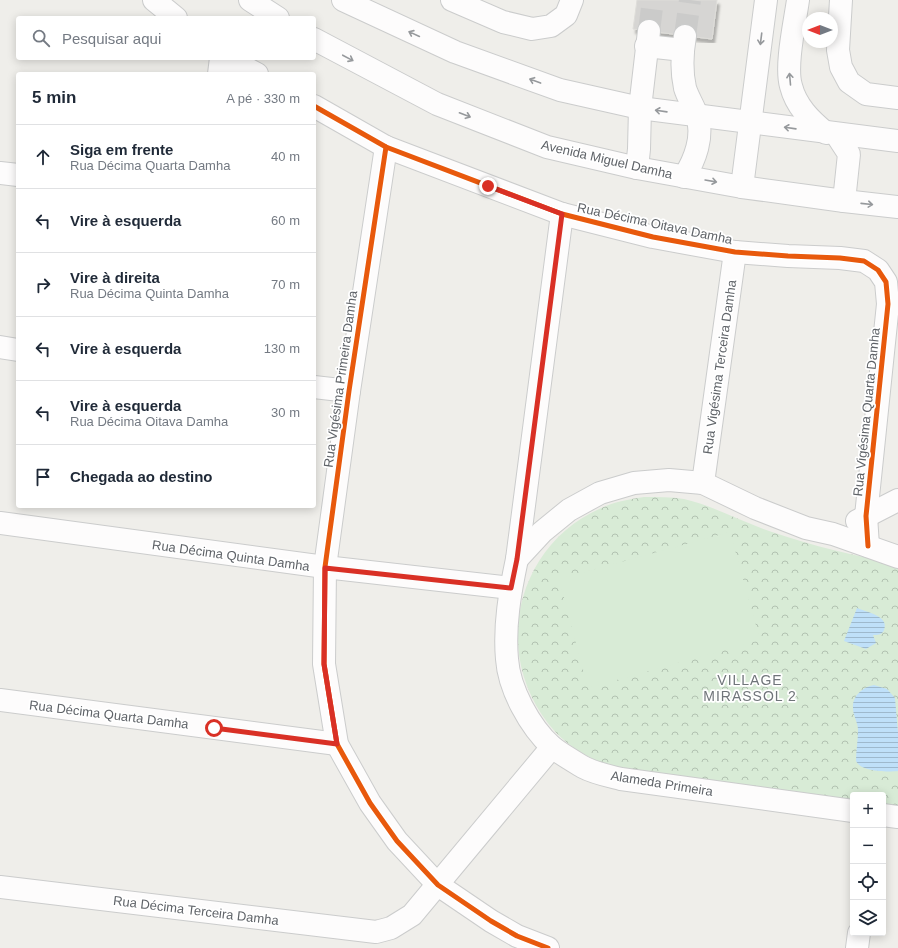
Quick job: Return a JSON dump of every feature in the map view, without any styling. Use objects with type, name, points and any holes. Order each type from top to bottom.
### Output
[{"type":"street","points":[[154,0],[174,16]]},
{"type":"street","points":[[250,0],[275,16]]},
{"type":"street","points":[[343,0],[454,52],[560,90],[640,108],[898,141]]},
{"type":"street","points":[[452,0],[503,22],[532,29],[551,26],[566,15],[572,0]]},
{"type":"street","points":[[742,187],[766,0]]},
{"type":"street","points":[[798,0],[790,58],[790,85],[799,106],[807,116],[831,133],[849,154],[844,201]]},
{"type":"street","points":[[841,0],[838,50],[841,67],[849,82],[866,94],[898,98]]},
{"type":"street","points":[[636,168],[639,149],[640,108],[647,38],[684,43],[683,76],[688,98],[697,116],[699,134],[696,151],[684,177]]},
{"type":"street","name":"Avenida Miguel Damha","points":[[316,40],[437,104],[547,147],[636,168],[742,187],[898,207]]},
{"type":"street","points":[[219,72],[221,60]]},
{"type":"street","points":[[231,60],[253,72]]},
{"type":"street","name":"Rua Décima Oitava Damha","points":[[316,107],[386,147],[562,214],[652,237],[735,252],[840,258],[864,261],[878,270],[886,282]]},
{"type":"street","name":"Rua Vigésima Primeira Damha","points":[[386,147],[349,391],[325,568],[324,664],[337,744],[370,803],[397,841],[438,885],[491,921],[517,936],[548,948]]},
{"type":"street","points":[[0,172],[16,175]]},
{"type":"street","name":"Alameda Primeira","points":[[562,214],[517,559],[511,588],[506,627],[507,660],[515,693],[530,722],[552,747],[584,768],[621,779],[850,811]]},
{"type":"street","name":"Rua Vigésima Terceira Damha","points":[[703,483],[735,252]]},
{"type":"street","name":"Rua Vigésima Quarta Damha","points":[[868,546],[866,516],[888,304],[886,282]]},
{"type":"street","points":[[0,347],[16,350]]},
{"type":"street","points":[[316,387],[349,391]]},
{"type":"street","points":[[517,559],[542,532],[569,510],[600,493],[634,483],[668,480],[703,483],[755,508],[806,528],[833,534],[898,557]]},
{"type":"street","points":[[833,534],[898,500]]},
{"type":"street","name":"Rua Décima Quinta Damha","points":[[0,523],[325,568],[511,588]]},
{"type":"street","name":"Rua Décima Quarta Damha","points":[[0,700],[337,744]]},
{"type":"street","points":[[438,885],[552,747]]},
{"type":"street","points":[[886,815],[898,817]]},
{"type":"street","name":"Rua Décima Terceira Damha","points":[[0,886],[376,932],[391,928],[412,915],[438,885]]},
{"type":"street","points":[[857,948],[859,936]]},
{"type":"green space","points":[[644,497],[669,497],[684,499],[803,542],[898,564],[898,806],[886,804],[886,792],[850,792],[850,800],[619,770],[596,761],[576,749],[557,734],[542,715],[527,686],[519,655],[518,625],[524,595],[536,567],[554,542],[577,521],[606,506],[625,500]]},
{"type":"green space","points":[[730,532],[760,640],[588,688],[559,579]]},
{"type":"water","points":[[857,608],[876,615],[884,621],[885,625],[881,634],[873,635],[876,643],[866,649],[844,641]]},
{"type":"water","points":[[874,685],[887,689],[895,698],[898,733],[898,771],[869,769],[859,765],[856,761],[858,730],[853,711],[853,704],[856,696],[862,690]]},
{"type":"building","points":[[637,0],[717,0],[712,39],[633,29]]},
{"type":"tunnel","points":[[649,31],[653,0]]},
{"type":"tunnel","points":[[685,36],[690,0]]},
{"type":"cycle path","points":[[316,107],[386,147],[562,214],[653,237],[735,252],[840,258],[864,261],[878,270],[886,282],[888,304],[866,516],[868,546]]},
{"type":"cycle path","points":[[386,147],[349,391],[325,567],[324,664],[337,744],[370,803],[397,841],[438,885],[491,921],[517,936],[548,948]]},
{"type":"district","name":"VILLAGE MIRASSOL 2","points":[[750,688]]},
{"type":"route","points":[[214,728],[337,744],[324,664],[325,568],[511,588],[517,559],[562,214],[488,186]]}]
